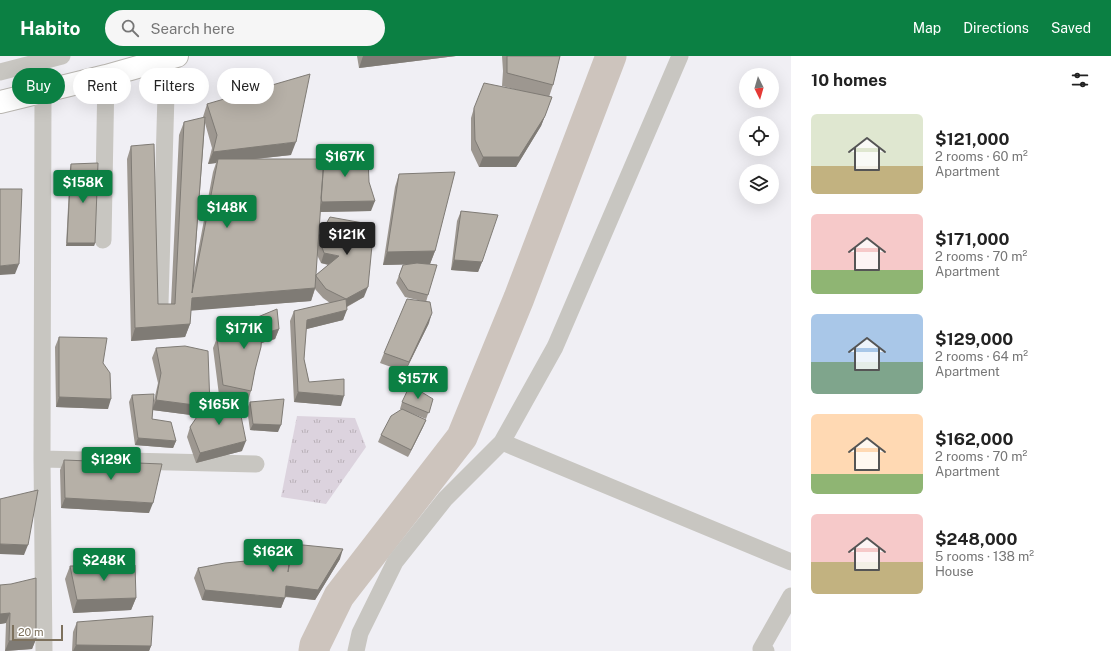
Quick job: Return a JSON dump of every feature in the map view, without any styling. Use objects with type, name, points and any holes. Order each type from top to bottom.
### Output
[{"type":"highway","points":[[131,69],[172,57]]},
{"type":"highway","points":[[0,102],[12,99]]},
{"type":"street","points":[[0,72],[62,56]]},
{"type":"street","points":[[356,651],[360,633],[395,562],[445,499],[502,442],[555,347],[680,56]]},
{"type":"street","points":[[160,304],[172,57]]},
{"type":"street","points":[[43,104],[42,459],[44,651]]},
{"type":"street","points":[[103,240],[105,104]]},
{"type":"street","points":[[502,442],[791,562]]},
{"type":"street","points":[[42,459],[256,464]]},
{"type":"street","points":[[766,651],[761,649],[791,596]]},
{"type":"green space","points":[[297,416],[355,418],[366,447],[326,504],[281,497]]},
{"type":"building","points":[[507,56],[560,56],[553,85],[507,73]]},
{"type":"building","points":[[310,74],[296,142],[213,152],[217,135],[207,104],[217,101],[217,104],[274,104],[274,84]]},
{"type":"building","points":[[484,83],[552,97],[545,116],[519,157],[483,157],[475,140],[474,108]]},
{"type":"building","points":[[205,117],[192,293],[218,159],[324,159],[315,288],[192,298],[190,324],[135,328],[131,146],[154,144],[158,304],[175,304],[184,122]]},
{"type":"building","points":[[325,146],[368,158],[369,182],[375,201],[322,202],[321,198]]},
{"type":"building","points":[[98,163],[95,243],[67,243],[71,164]]},
{"type":"building","points":[[455,172],[435,251],[387,252],[399,174]]},
{"type":"building","points":[[0,189],[22,189],[19,264],[0,266]]},
{"type":"building","points":[[461,211],[498,215],[482,262],[454,260]]},
{"type":"building","points":[[330,217],[374,225],[368,287],[346,299],[326,289],[316,276],[339,256],[324,253],[319,239],[319,236]]},
{"type":"building","points":[[417,263],[437,265],[428,295],[408,290],[399,276],[403,265]]},
{"type":"building","points":[[346,299],[347,310],[307,320],[304,359],[309,382],[344,379],[344,396],[298,392],[294,311]]},
{"type":"building","points":[[407,299],[430,302],[432,313],[409,362],[384,353]]},
{"type":"building","points":[[277,309],[279,329],[262,334],[261,347],[251,391],[223,385],[217,338],[241,324]]},
{"type":"building","points":[[59,337],[107,338],[103,363],[110,373],[111,399],[59,397]]},
{"type":"building","points":[[185,346],[208,351],[210,407],[156,400],[161,373],[156,348]]},
{"type":"building","points":[[410,385],[433,399],[429,413],[402,402]]},
{"type":"building","points":[[154,394],[152,419],[171,422],[176,441],[138,438],[132,395]]},
{"type":"building","points":[[237,396],[246,441],[200,453],[190,427],[201,411]]},
{"type":"building","points":[[284,399],[281,425],[253,424],[250,402]]},
{"type":"building","points":[[402,409],[426,420],[411,450],[381,435],[391,416]]},
{"type":"building","points":[[64,460],[162,464],[153,503],[65,498]]},
{"type":"building","points":[[38,490],[28,545],[0,544],[0,499]]},
{"type":"building","points":[[293,544],[343,549],[318,590],[286,586],[285,598],[205,590],[198,568],[290,554],[288,572]]},
{"type":"building","points":[[135,565],[136,598],[77,600],[70,566]]},
{"type":"building","points":[[36,578],[36,639],[9,641],[10,613],[0,614],[0,585]]},
{"type":"building","points":[[153,616],[151,646],[76,645],[77,622]]},
{"type":"waterway","points":[[314,651],[315,645],[339,596],[462,437],[519,298],[611,56]]}]
